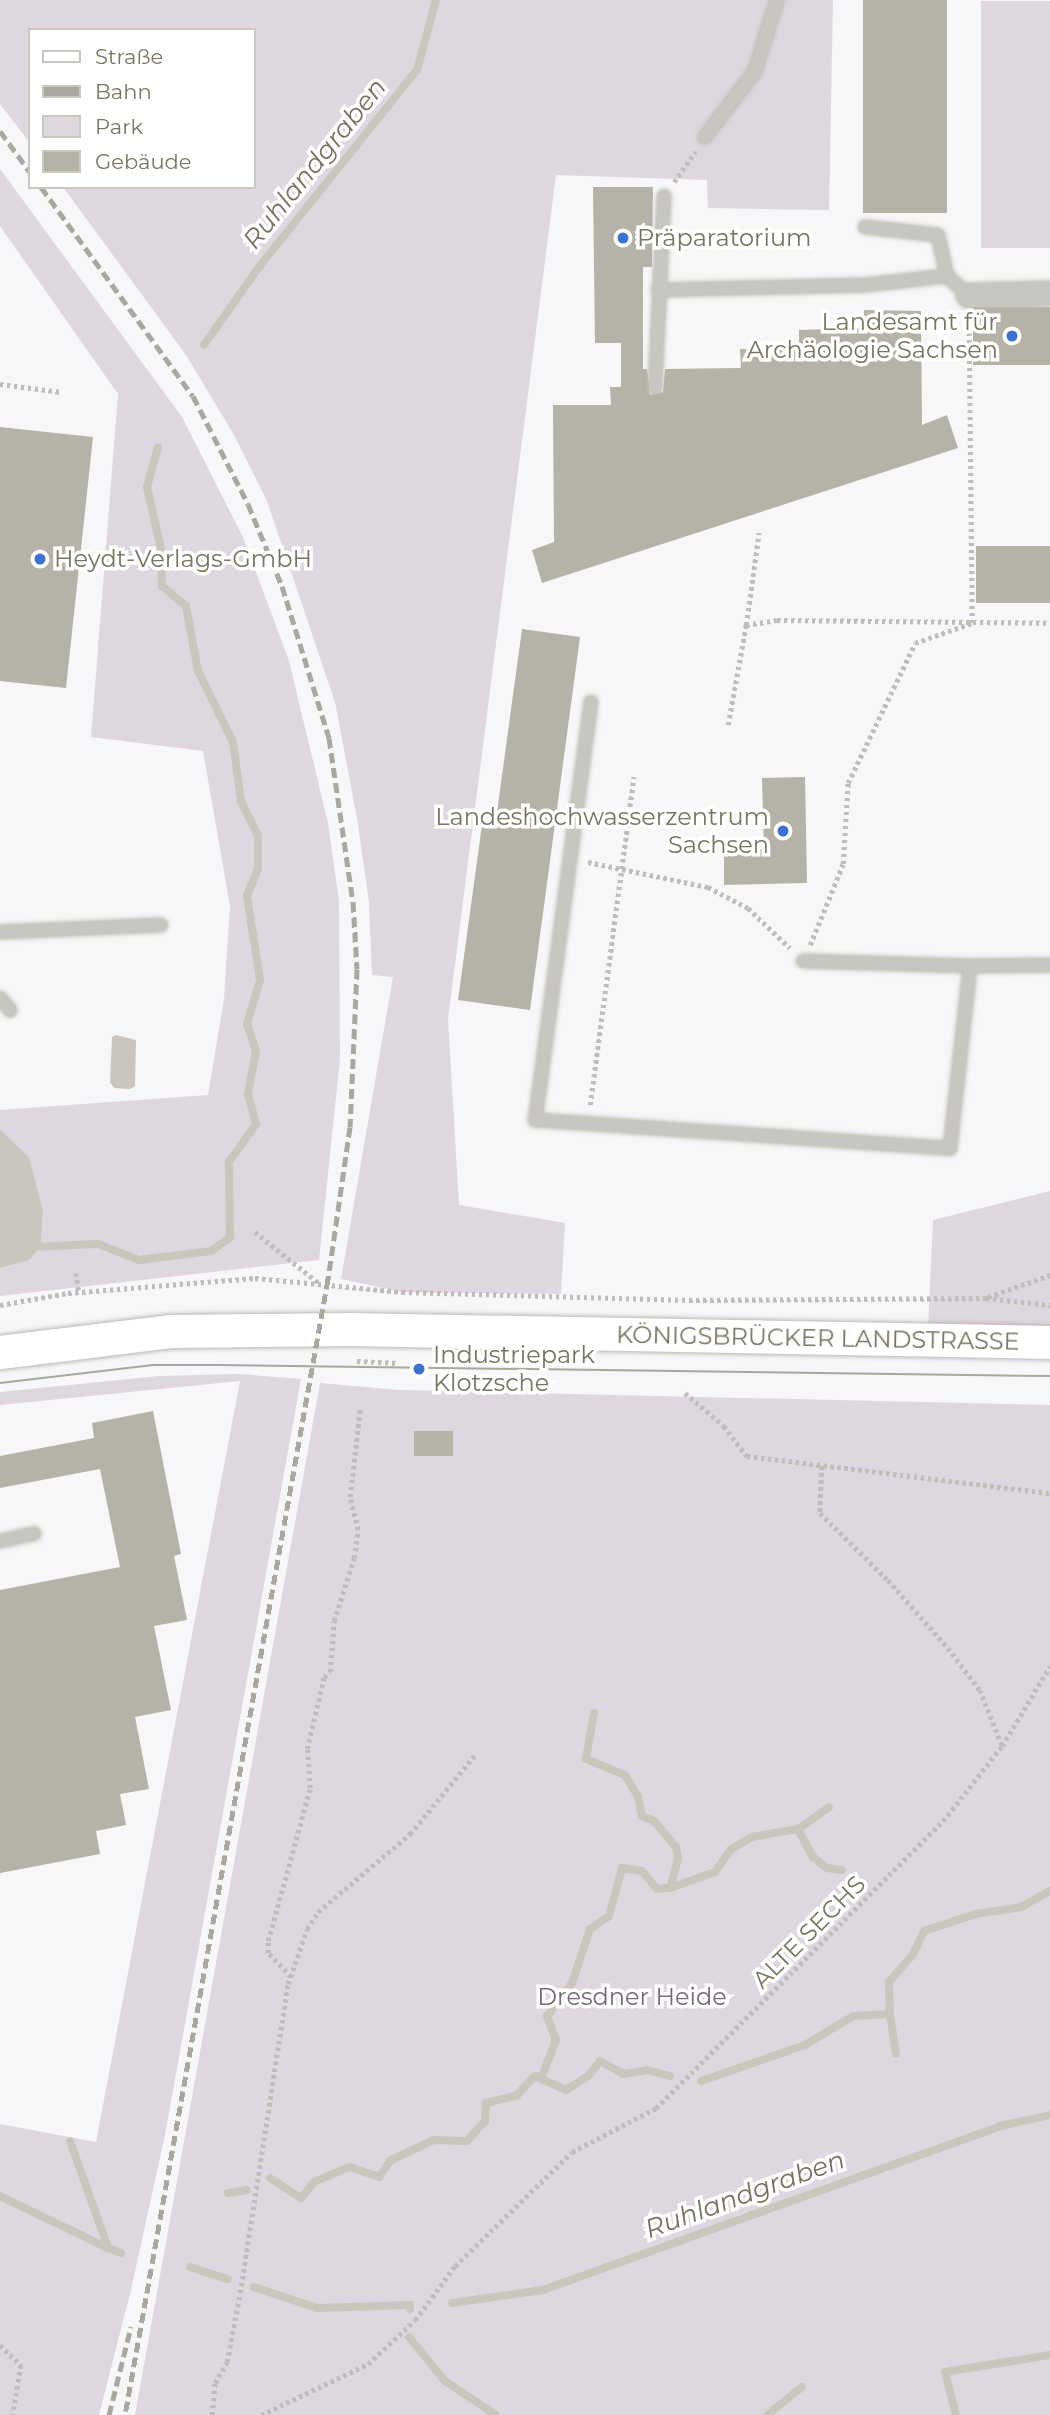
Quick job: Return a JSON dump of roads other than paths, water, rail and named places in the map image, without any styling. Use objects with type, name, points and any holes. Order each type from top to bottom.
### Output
[{"type":"main road","name":"KÖNIGSBRÜCKER LANDSTRASSE","points":[[0,1352],[170,1331],[350,1329],[1050,1342]]},
{"type":"street","points":[[968,295],[1050,293]]},
{"type":"lane","points":[[705,137],[755,71],[777,0]]},
{"type":"lane","points":[[655,388],[664,196]]},
{"type":"lane","points":[[865,227],[938,235],[947,276],[968,295]]},
{"type":"lane","points":[[658,290],[865,285],[947,276]]},
{"type":"lane","points":[[591,702],[535,1120],[587,1127],[950,1148],[970,966]]},
{"type":"lane","points":[[0,932],[161,925]]},
{"type":"lane","points":[[803,961],[970,966],[1050,965]]},
{"type":"lane","points":[[0,998],[10,1010]]},
{"type":"lane","points":[[0,1541],[34,1534]]},
{"type":"waterway","name":"Ruhlandgraben","points":[[204,345],[259,267],[417,70],[436,0]]},
{"type":"waterway","name":"Ruhlandgraben","points":[[31,1247],[98,1244],[139,1260],[211,1251],[230,1237],[229,1162],[256,1124],[248,1094],[256,1051],[247,1024],[260,980],[247,896],[258,869],[258,836],[241,801],[233,742],[198,671],[186,606],[162,586],[161,549],[147,487],[158,447]]},
{"type":"waterway","points":[[594,1713],[586,1759],[625,1775],[638,1797],[642,1816],[654,1821],[676,1847],[678,1859],[670,1888]]},
{"type":"waterway","points":[[541,2079],[556,2040],[547,2016],[572,1983],[590,1929],[609,1916],[622,1868],[642,1871],[657,1889],[670,1888],[715,1872],[731,1849],[752,1837],[798,1829],[829,1807]]},
{"type":"waterway","points":[[798,1829],[813,1857],[827,1868],[842,1870]]},
{"type":"waterway","points":[[701,2081],[805,2045],[853,2016],[890,2014],[889,1982],[913,1954],[924,1931],[976,1914],[1021,1907],[1050,1891]]},
{"type":"waterway","points":[[890,2014],[896,2054]]},
{"type":"waterway","points":[[270,2178],[301,2198],[314,2182],[350,2167],[379,2177],[391,2160],[434,2140],[467,2141],[485,2121],[486,2103],[517,2095],[535,2076],[566,2090],[588,2076],[600,2061],[623,2074],[647,2070],[670,2076]]},
{"type":"waterway","name":"Ruhlandgraben","points":[[452,2303],[543,2290],[1000,2126],[1050,2115]]},
{"type":"waterway","name":"Ruhlandgraben","points":[[70,2141],[108,2248],[121,2253]]},
{"type":"waterway","points":[[228,2193],[247,2190]]},
{"type":"waterway","points":[[0,2196],[108,2248]]},
{"type":"waterway","name":"Ruhlandgraben","points":[[190,2267],[228,2279]]},
{"type":"waterway","name":"Ruhlandgraben","points":[[254,2287],[317,2308],[410,2305],[410,2309]]},
{"type":"waterway","points":[[409,2337],[445,2381],[496,2415]]},
{"type":"waterway","points":[[956,2415],[945,2372],[1050,2355]]},
{"type":"waterway","points":[[767,2415],[802,2387]]},
{"type":"tram line","points":[[0,1383],[153,1365],[1050,1376]]},
{"type":"railway","points":[[0,131],[28,169]]},
{"type":"railway","points":[[42,189],[193,396],[248,504],[282,586],[329,738],[353,902],[357,969],[350,1127],[328,1279],[125,2415]]},
{"type":"railway","points":[[109,2415],[131,2327]]},
{"type":"place","name":"Präparatorium","points":[[623,238]]},
{"type":"place","name":"Landesamt für Archäologie Sachsen","points":[[1012,336]]},
{"type":"place","name":"Heydt-Verlags-GmbH","points":[[40,559]]},
{"type":"place","name":"Landeshochwasserzentrum Sachsen","points":[[783,831]]},
{"type":"place","name":"Industriepark Klotzsche","points":[[419,1369]]},
{"type":"park label","name":"Dresdner Heide","points":[[632,1997]]}]
